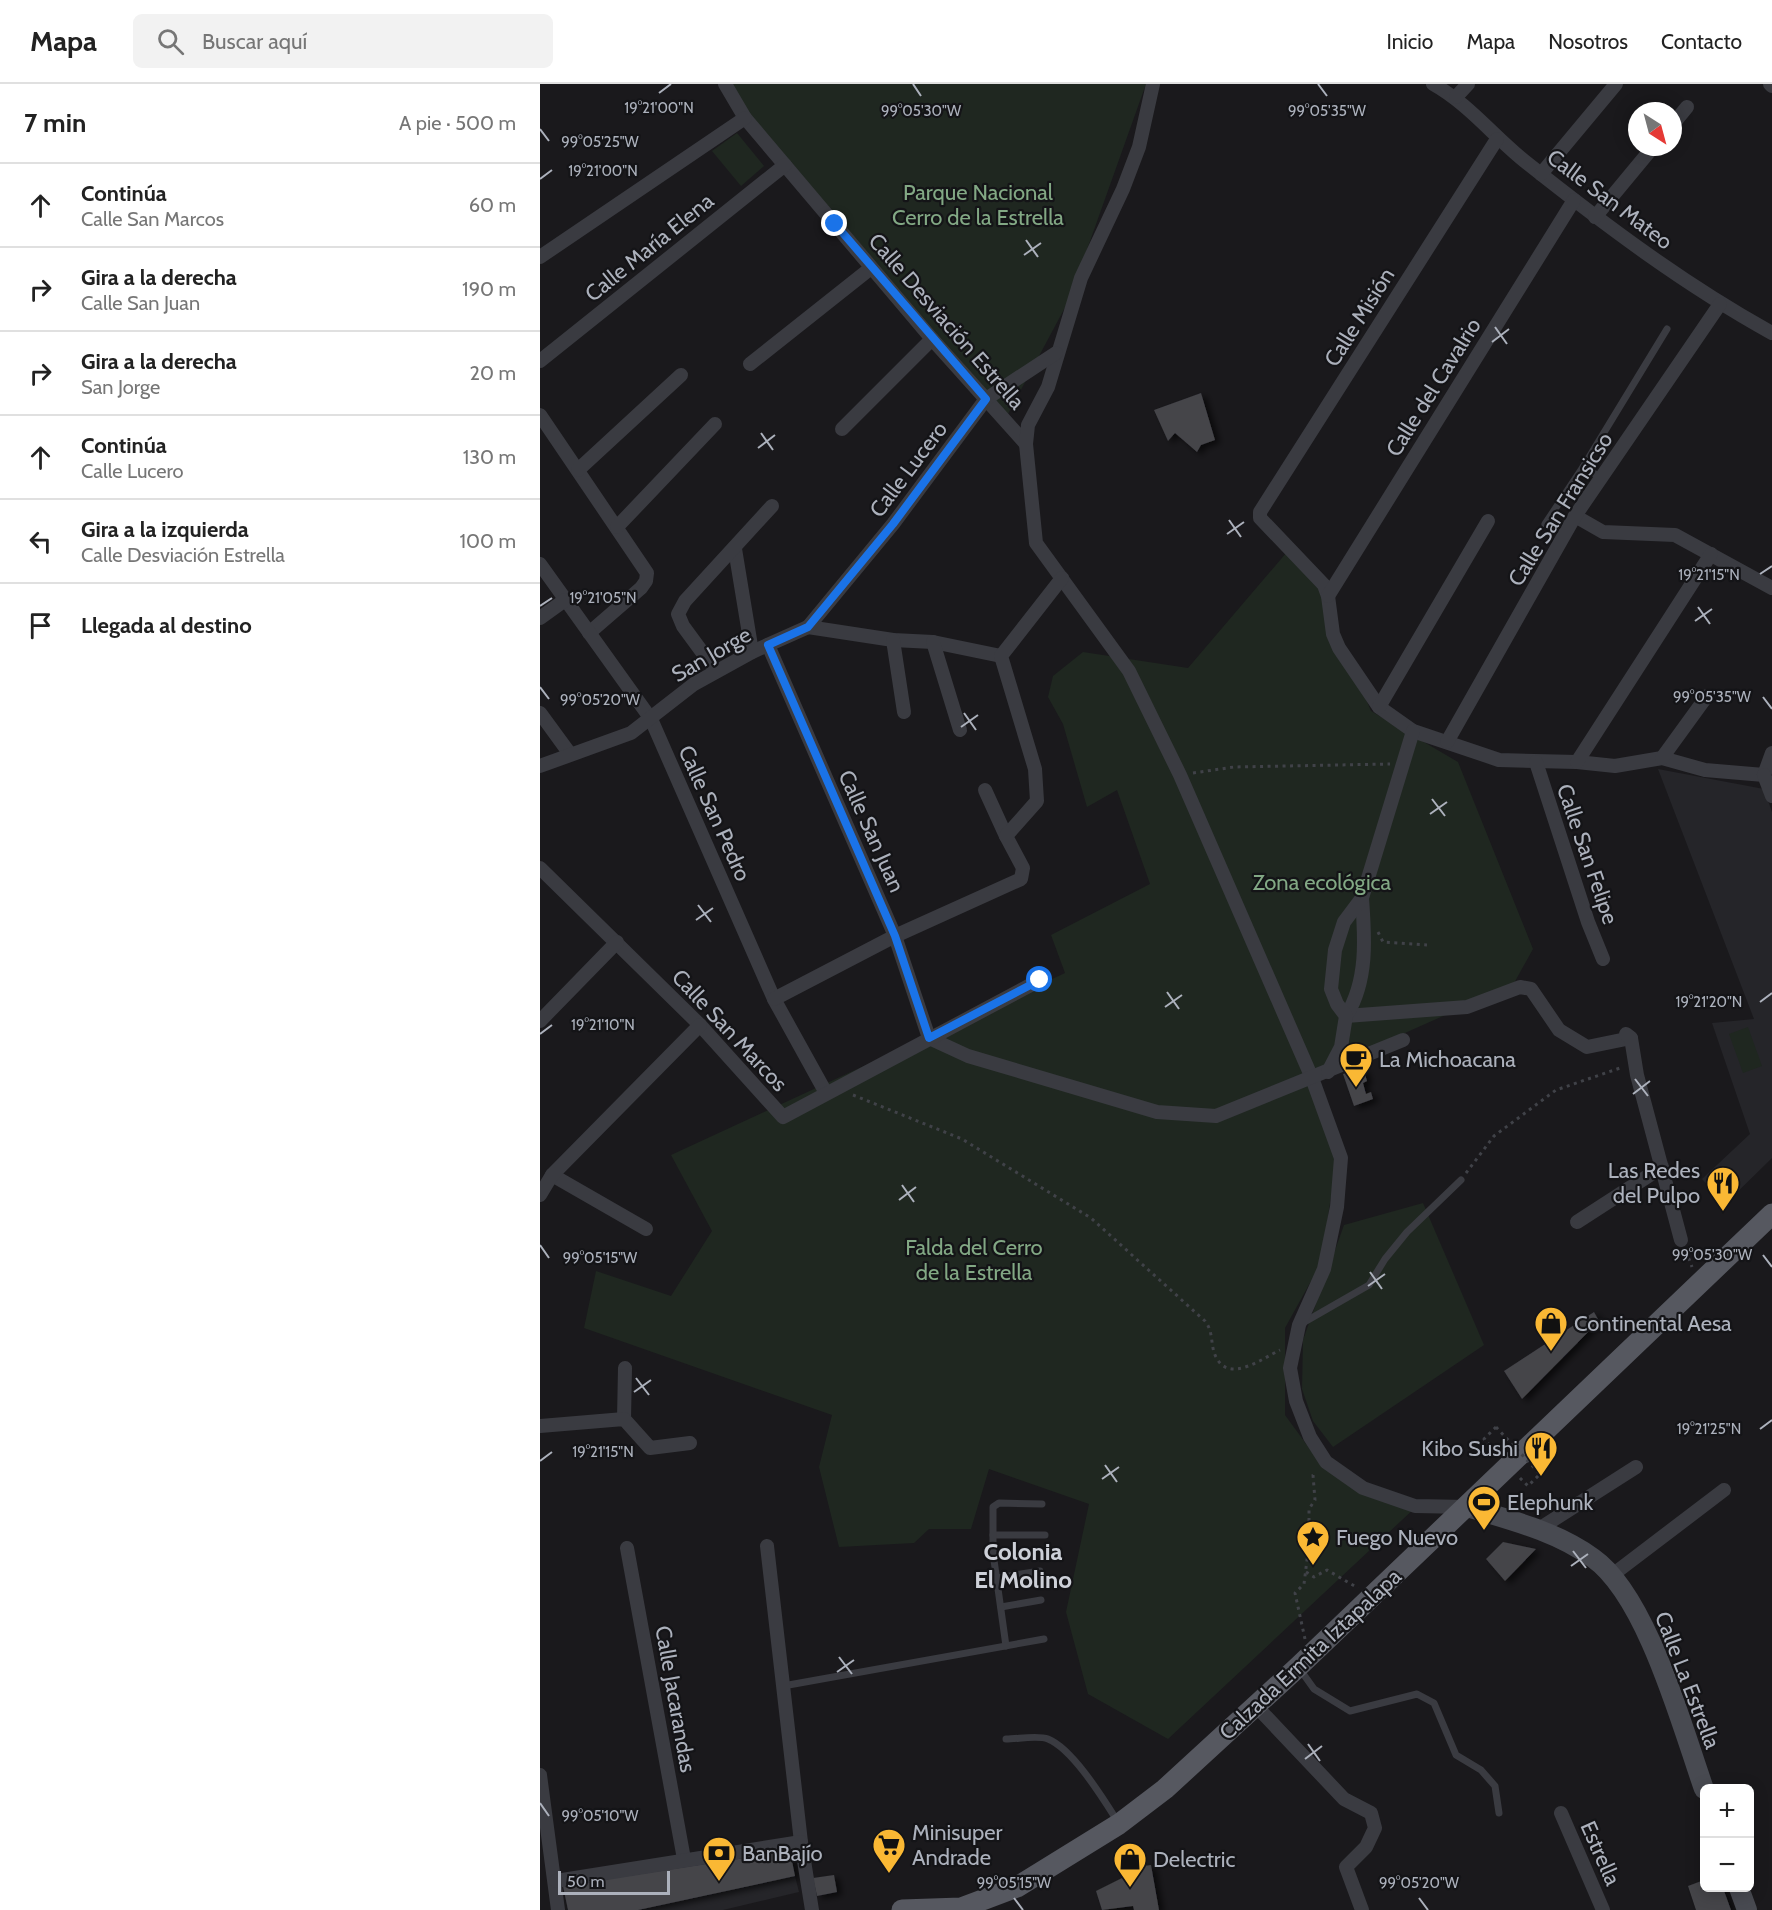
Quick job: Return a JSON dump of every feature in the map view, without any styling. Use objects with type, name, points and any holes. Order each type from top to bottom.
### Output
[{"type":"main road","name":"Calzada Ermita Iztapalapa","points":[[902,1910],[959,1909],[1017,1887],[1119,1824],[1165,1789],[1304,1662],[1772,1214]]},
{"type":"street","name":"Calle Desviación Estrella","points":[[725,84],[745,118],[932,339],[1026,444]]},
{"type":"street","points":[[1153,84],[1139,147],[1123,189],[1081,278],[1056,353],[1048,387],[1028,425],[1026,444],[1036,543],[1129,671],[1180,775],[1312,1078],[1341,1158],[1337,1207],[1324,1269],[1299,1325],[1290,1368],[1296,1401],[1310,1437],[1326,1462],[1363,1488],[1415,1506],[1467,1507]]},
{"type":"street","name":"Calle San Mateo","points":[[1433,84],[1456,97],[1497,139],[1594,217],[1720,304],[1772,333]]},
{"type":"street","points":[[1456,97],[1468,84]]},
{"type":"street","points":[[1541,174],[1616,84]]},
{"type":"street","points":[[1682,112],[1687,106]]},
{"type":"street","points":[[540,257],[745,118]]},
{"type":"street","name":"Calle Misión","points":[[1328,596],[1323,585],[1260,519],[1260,512],[1497,139]]},
{"type":"street","points":[[1594,217],[1645,156]]},
{"type":"street","name":"Calle María Elena","points":[[540,361],[785,165]]},
{"type":"street","name":"Calle del Cavalrio","points":[[1328,596],[1574,200]]},
{"type":"street","points":[[750,364],[871,268]]},
{"type":"street","name":"Calle San Fransicso","points":[[1447,742],[1575,516],[1720,304]]},
{"type":"street","points":[[842,429],[932,339]]},
{"type":"street","name":"Calle Lucero","points":[[808,627],[893,524],[986,399],[1056,353]]},
{"type":"street","points":[[578,470],[681,375]]},
{"type":"street","points":[[540,415],[647,573],[646,581],[590,633]]},
{"type":"street","points":[[617,527],[715,424]]},
{"type":"street","points":[[716,671],[683,626],[678,614],[685,602],[772,506]]},
{"type":"street","points":[[1575,516],[1604,532],[1675,535],[1772,588]]},
{"type":"street","points":[[1379,707],[1488,521]]},
{"type":"street","points":[[735,549],[752,652]]},
{"type":"street","points":[[1577,762],[1711,554]]},
{"type":"street","name":"Calle San Pedro","points":[[540,564],[651,718],[774,999],[830,1091]]},
{"type":"street","points":[[1001,656],[1062,578]]},
{"type":"street","points":[[1328,596],[1333,634],[1339,648],[1379,707],[1413,731],[1499,760],[1577,762],[1615,766],[1662,758],[1705,771],[1764,775]]},
{"type":"street","points":[[540,618],[565,600]]},
{"type":"street","points":[[808,627],[893,640],[933,642],[1001,656]]},
{"type":"street","name":"San Jorge","points":[[540,766],[631,733],[694,684],[752,652],[808,627]]},
{"type":"street","points":[[893,640],[904,712]]},
{"type":"street","points":[[933,642],[960,730]]},
{"type":"street","name":"Calle San Juan","points":[[768,645],[895,936],[929,1038]]},
{"type":"street","points":[[1001,656],[1035,769],[1037,801],[1006,836]]},
{"type":"street","points":[[1662,758],[1707,696]]},
{"type":"street","points":[[540,713],[570,754]]},
{"type":"street","points":[[1328,1072],[1341,1047],[1346,1016],[1357,998],[1363,967],[1362,898],[1413,731]]},
{"type":"street","points":[[1772,753],[1764,775],[1772,796]]},
{"type":"street","name":"Calle San Felipe","points":[[1536,762],[1588,922],[1603,959]]},
{"type":"street","points":[[774,999],[895,936],[1021,879],[1023,868],[985,790]]},
{"type":"street","name":"Calle San Marcos","points":[[540,868],[700,1025],[783,1117],[1040,980]]},
{"type":"street","points":[[1346,1016],[1337,1004],[1331,988],[1335,950],[1344,922],[1362,898]]},
{"type":"street","points":[[540,1021],[617,942]]},
{"type":"street","points":[[1346,1016],[1467,1007],[1520,987],[1532,989],[1559,1030],[1587,1047],[1629,1036],[1681,1240]]},
{"type":"street","points":[[540,1195],[552,1174],[700,1025]]},
{"type":"street","points":[[929,1038],[968,1056],[1157,1112],[1216,1116],[1403,1040]]},
{"type":"street","points":[[1577,1222],[1662,1167]]},
{"type":"street","points":[[552,1174],[646,1229]]},
{"type":"street","points":[[626,1368],[624,1419],[650,1448],[690,1443]]},
{"type":"street","points":[[540,1426],[624,1419]]},
{"type":"street","points":[[1539,1529],[1636,1467]]},
{"type":"street","points":[[1611,1576],[1724,1490]]},
{"type":"street","name":"Calle La Estrella","points":[[1467,1507],[1539,1529],[1595,1558],[1611,1576],[1637,1612],[1656,1652],[1702,1784]]},
{"type":"street","points":[[767,1546],[801,1842],[812,1910]]},
{"type":"street","name":"Calle Jacarandas","points":[[627,1548],[684,1859]]},
{"type":"street","points":[[1256,1706],[1344,1799],[1371,1813],[1376,1828],[1366,1847],[1346,1867],[1362,1910]]},
{"type":"street","points":[[540,1775],[545,1839],[556,1881],[558,1910]]},
{"type":"street","name":"Estrella","points":[[1561,1813],[1604,1910]]},
{"type":"street","points":[[556,1881],[801,1842]]},
{"type":"street","points":[[1742,1892],[1748,1910]]},
{"type":"lane","points":[[1545,524],[1583,467],[1667,329]]},
{"type":"lane","points":[[1583,467],[1602,478]]},
{"type":"lane","points":[[1299,1325],[1369,1285],[1385,1259],[1407,1232],[1461,1180]]},
{"type":"lane","points":[[1006,1646],[993,1554],[993,1507],[999,1503],[1042,1504]]},
{"type":"lane","points":[[993,1535],[1045,1535]]},
{"type":"lane","points":[[998,1578],[1040,1572]]},
{"type":"lane","points":[[1001,1607],[1041,1600]]},
{"type":"lane","points":[[783,1686],[1044,1639]]},
{"type":"lane","points":[[1304,1662],[1314,1689],[1350,1711],[1417,1694],[1427,1697],[1434,1703],[1456,1755],[1481,1770],[1495,1786],[1499,1813]]},
{"type":"lane","points":[[1006,1739],[1048,1738],[1065,1752],[1096,1786],[1119,1824]]},
{"type":"path","points":[[1180,775],[1234,767],[1402,764]]},
{"type":"path","points":[[1375,924],[1383,942],[1427,945]]},
{"type":"path","points":[[1461,1180],[1494,1136],[1556,1090],[1635,1063]]},
{"type":"path","points":[[830,1091],[963,1139],[1091,1218],[1205,1321],[1209,1326],[1216,1358],[1232,1370],[1244,1368],[1295,1342]]},
{"type":"path","points":[[1681,1240],[1700,1285]]},
{"type":"path","points":[[1484,1438],[1496,1427],[1540,1474],[1528,1486]]},
{"type":"path","points":[[1309,1521],[1309,1509],[1315,1500],[1313,1475],[1326,1462]]},
{"type":"path","points":[[1304,1662],[1295,1593],[1304,1584],[1308,1552]]},
{"type":"path","points":[[1305,1572],[1314,1577],[1327,1570],[1372,1597]]},
{"type":"shaded area","points":[[1658,769],[1764,789],[1772,812],[1772,1158],[1725,1204],[1702,1179],[1750,1134],[1712,1023],[1754,1019]]},
{"type":"shaded area","points":[[753,1856],[760,1883],[795,1876],[799,1892],[723,1910],[568,1910],[563,1886]]},
{"type":"green space","name":"Parque Nacional Cerro de la Estrella","points":[[721,84],[1146,84],[1069,300],[1008,414],[730,104]]},
{"type":"green space","points":[[737,133],[764,166],[741,186],[712,151]]},
{"type":"green space","name":"Falda del Cerro de la Estrella","points":[[1287,552],[1318,586],[1371,711],[1458,762],[1533,949],[1513,985],[1308,1076],[1338,1150],[1321,1263],[1285,1328],[1285,1415],[1323,1467],[1417,1506],[1168,1739],[1088,1694],[1066,1612],[1089,1504],[989,1469],[971,1529],[929,1529],[914,1543],[839,1547],[819,1467],[832,1415],[584,1328],[596,1271],[671,1296],[712,1231],[671,1155],[1065,973],[1051,935],[1150,884],[1117,790],[1087,807],[1063,724],[1048,697],[1053,676],[1083,652],[1188,668]]},
{"type":"green space","points":[[1748,1027],[1762,1066],[1743,1073],[1729,1034]]},
{"type":"green space","points":[[1423,1203],[1484,1345],[1333,1447],[1313,1421],[1302,1389],[1303,1340],[1344,1225]]},
{"type":"building","points":[[1201,393],[1215,440],[1201,445],[1197,452],[1175,433],[1168,441],[1154,410]]},
{"type":"building","name":"La Michoacana","points":[[1363,1067],[1367,1081],[1363,1083],[1366,1094],[1371,1092],[1373,1099],[1354,1106],[1343,1074]]},
{"type":"building","points":[[1594,1312],[1599,1321],[1522,1399],[1504,1371]]},
{"type":"building","points":[[1503,1542],[1536,1549],[1505,1581],[1486,1559]]},
{"type":"building","points":[[790,1851],[795,1876],[638,1910],[568,1910],[563,1886]]},
{"type":"building","name":"Delectric","points":[[1151,1865],[1159,1910],[1134,1910],[1133,1906],[1102,1910],[1096,1891],[1128,1875],[1129,1868]]},
{"type":"building","points":[[834,1875],[837,1892],[817,1896],[813,1878]]},
{"type":"building","points":[[1700,1882],[1700,1892],[1724,1892],[1731,1910],[1696,1910],[1688,1886]]},
{"type":"place","name":"La Michoacana","points":[[1356,1088]]},
{"type":"place","name":"Las Redes del Pulpo","points":[[1723,1212]]},
{"type":"place","name":"Continental Aesa","points":[[1551,1352]]},
{"type":"place","name":"Kibo Sushi","points":[[1541,1477]]},
{"type":"place","name":"Elephunk","points":[[1484,1531]]},
{"type":"place","name":"Fuego Nuevo","points":[[1313,1566]]},
{"type":"place","name":"Minisuper Andrade","points":[[889,1874]]},
{"type":"place","name":"BanBajío","points":[[719,1882]]},
{"type":"place","name":"Delectric","points":[[1130,1888]]},
{"type":"district","name":"Colonia El Molino","points":[[1023,1566]]},
{"type":"route","points":[[835,224],[986,399],[893,524],[808,627],[768,645],[895,936],[929,1038],[1040,980]]},
{"type":"park label","name":"Zona ecológica","points":[[1322,882]]}]
